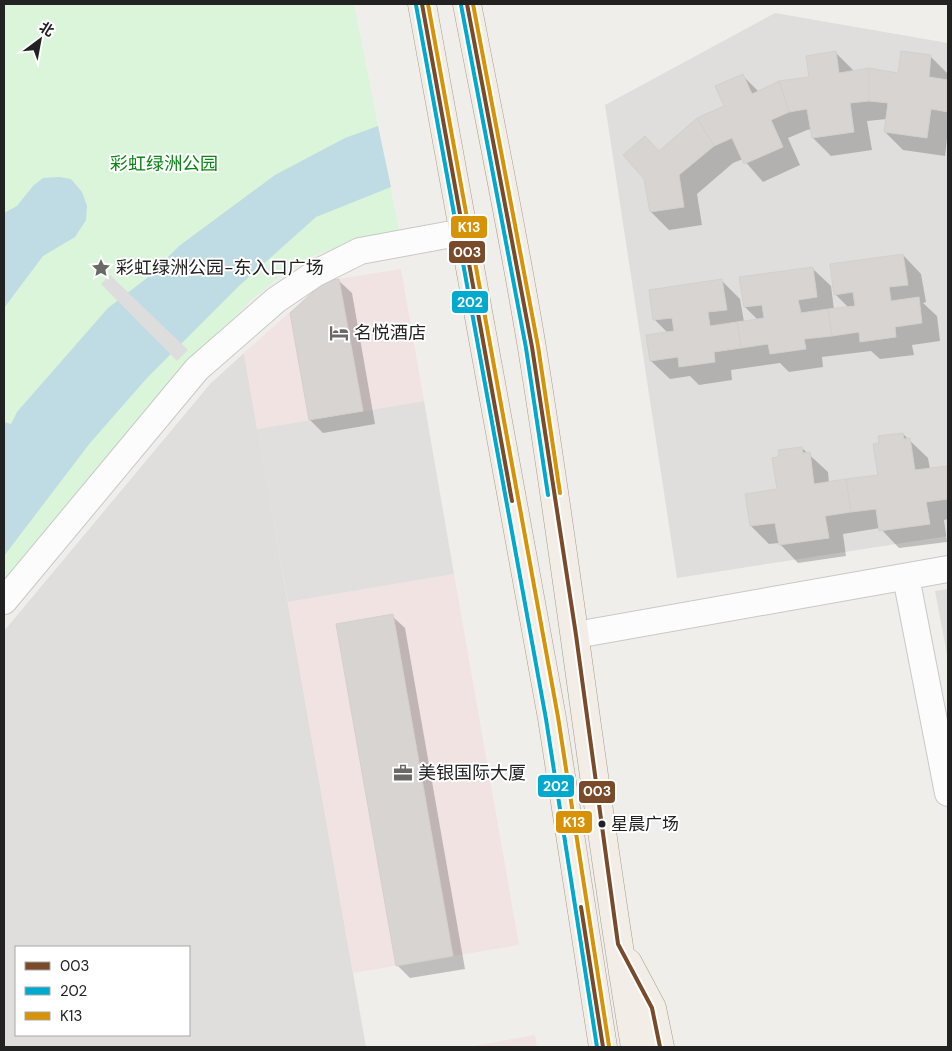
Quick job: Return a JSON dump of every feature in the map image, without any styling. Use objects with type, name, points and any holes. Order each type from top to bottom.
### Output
[{"type":"main road","points":[[422,4],[552,718],[603,1047]]},
{"type":"main road","points":[[467,4],[532,347],[576,635],[618,944],[635,1047]]},
{"type":"main road","points":[[618,944],[652,1008],[660,1047]]},
{"type":"street","points":[[4,601],[197,369],[276,300],[316,273],[360,251],[463,232]]},
{"type":"street","points":[[576,635],[948,570]]},
{"type":"street","points":[[906,577],[948,793]]},
{"type":"shaded area","points":[[775,13],[948,43],[948,536],[677,578],[605,105]]},
{"type":"shaded area","name":"名悦酒店","points":[[401,269],[424,401],[257,429],[244,353],[325,281]]},
{"type":"shaded area","points":[[244,353],[366,1047],[4,1047],[4,631],[211,383]]},
{"type":"shaded area","points":[[424,401],[454,574],[288,602],[257,429]]},
{"type":"shaded area","name":"美银国际大厦","points":[[454,574],[519,945],[353,973],[288,602]]},
{"type":"shaded area","points":[[948,589],[948,660],[935,591]]},
{"type":"shaded area","points":[[535,1035],[537,1047],[468,1047]]},
{"type":"green space","name":"彩虹绿洲公园","points":[[4,4],[354,4],[400,236],[350,242],[300,261],[251,300],[150,409],[4,585]]},
{"type":"water","points":[[378,126],[391,187],[316,217],[240,285],[147,378],[90,443],[4,556],[4,422],[11,424],[17,412],[108,308],[147,278],[179,246],[275,175],[345,138]]},
{"type":"water","points":[[59,177],[71,179],[82,192],[87,206],[86,220],[75,237],[43,256],[4,308],[4,213],[17,206],[33,186],[43,178]]},
{"type":"pier","points":[[110,275],[188,350],[177,361],[101,284]]},
{"type":"building","points":[[836,51],[839,73],[869,68],[869,101],[850,103],[854,132],[812,138],[807,109],[789,112],[779,81],[809,77],[806,56]]},
{"type":"building","points":[[901,51],[931,55],[929,77],[948,80],[948,112],[931,109],[927,138],[884,132],[888,103],[869,101],[869,68],[898,73]]},
{"type":"building","points":[[743,74],[752,94],[779,81],[789,112],[771,120],[783,147],[744,164],[732,138],[714,146],[697,118],[724,106],[715,86]]},
{"type":"building","points":[[697,118],[714,146],[679,175],[684,207],[650,212],[644,179],[623,155],[645,136],[659,151]]},
{"type":"building","points":[[903,254],[908,285],[889,287],[891,301],[919,297],[922,323],[895,327],[896,337],[860,342],[859,332],[832,336],[828,309],[855,306],[853,292],[834,295],[830,264]]},
{"type":"building","points":[[813,267],[817,297],[798,300],[801,313],[828,309],[832,336],[804,339],[806,349],[770,354],[768,344],[741,348],[737,322],[764,318],[762,305],[744,307],[739,277]]},
{"type":"building","points":[[339,279],[363,411],[309,420],[290,313],[325,281]]},
{"type":"building","points":[[722,279],[727,310],[708,312],[710,326],[737,322],[741,348],[714,352],[715,362],[679,367],[678,357],[650,361],[646,335],[674,331],[672,318],[653,320],[649,290]]},
{"type":"building","points":[[903,433],[904,439],[910,438],[915,470],[947,466],[948,499],[926,502],[930,524],[879,531],[876,509],[851,512],[846,479],[878,475],[873,444],[879,443],[878,436]]},
{"type":"building","points":[[802,447],[803,453],[810,452],[814,484],[846,479],[851,512],[825,516],[829,538],[779,545],[775,523],[750,526],[745,494],[777,489],[772,458],[779,457],[778,450]]},
{"type":"building","points":[[393,614],[453,956],[396,966],[336,624]]},
{"type":"transit line","name":"003","points":[[422,4],[512,501]]},
{"type":"transit line","name":"K13","points":[[428,4],[558,717],[609,1046]]},
{"type":"transit line","name":"003","points":[[467,4],[532,347],[576,635],[618,944],[652,1008],[660,1047]]},
{"type":"transit line","name":"K13","points":[[473,4],[538,346],[560,493]]},
{"type":"transit line","name":"202","points":[[416,5],[546,719],[597,1047]]},
{"type":"transit line","name":"202","points":[[461,5],[526,348],[548,495]]},
{"type":"transit line","name":"003","points":[[581,907],[603,1047]]},
{"type":"place","name":"彩虹绿洲公园-东入口广场","points":[[101,268]]},
{"type":"place","name":"名悦酒店","points":[[339,333]]},
{"type":"place","name":"美银国际大厦","points":[[403,773]]},
{"type":"place","name":"星晨广场","points":[[602,824]]}]
